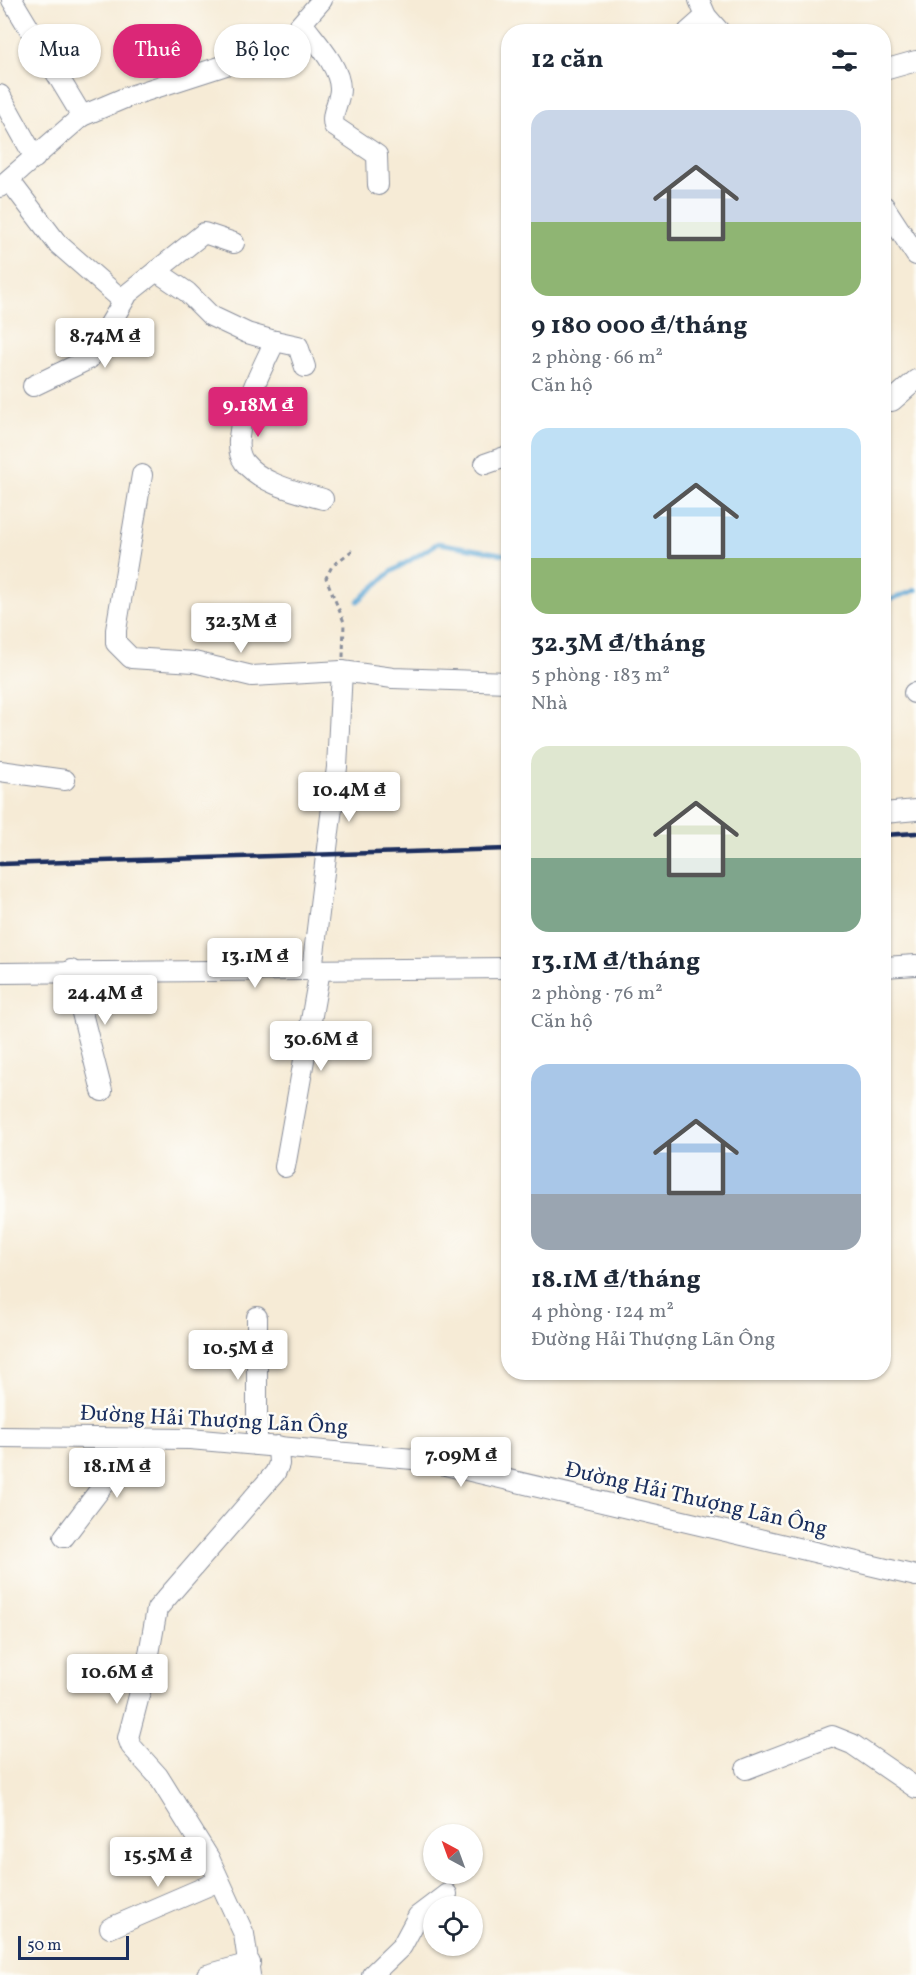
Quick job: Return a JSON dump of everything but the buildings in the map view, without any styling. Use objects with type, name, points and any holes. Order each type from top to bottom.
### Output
[{"type":"street","points":[[12,0],[82,116]]},
{"type":"street","points":[[303,24],[322,0]]},
{"type":"street","points":[[693,24],[703,8],[714,24]]},
{"type":"street","points":[[311,35],[325,54],[337,77],[340,89],[332,120],[334,126],[377,156],[378,185]]},
{"type":"street","points":[[891,68],[916,61]]},
{"type":"street","points":[[126,297],[116,296],[57,243],[5,183],[82,116],[127,97],[214,69]]},
{"type":"street","points":[[0,95],[35,158]]},
{"type":"street","points":[[891,217],[916,255]]},
{"type":"street","points":[[33,386],[89,359],[126,297],[204,233],[234,243]]},
{"type":"street","points":[[156,272],[187,292],[211,316],[247,333],[297,346],[305,367]]},
{"type":"street","points":[[275,341],[246,408],[238,441],[240,454],[255,472],[289,489],[323,499]]},
{"type":"street","points":[[892,401],[916,380]]},
{"type":"street","points":[[485,464],[501,458]]},
{"type":"street","points":[[142,476],[116,630],[116,643],[122,652],[131,658],[194,662],[252,676],[342,671],[393,678],[501,682]]},
{"type":"street","points":[[285,1167],[316,970],[337,767],[342,671]]},
{"type":"street","points":[[0,771],[65,780]]},
{"type":"street","points":[[891,812],[916,810]]},
{"type":"street","points":[[891,967],[916,965]]},
{"type":"street","points":[[0,973],[71,970],[501,968]]},
{"type":"street","points":[[71,970],[102,1091]]},
{"type":"street","points":[[256,1317],[257,1444]]},
{"type":"street","name":"Đường Hải Thượng Lãn Ông","points":[[0,1437],[140,1437],[257,1444],[435,1462],[916,1576]]},
{"type":"street","points":[[63,1537],[140,1437]]},
{"type":"street","points":[[207,1975],[250,1969],[244,1934],[195,1832],[158,1776],[131,1746],[129,1732],[147,1665],[157,1609],[275,1473],[279,1464],[278,1446]]},
{"type":"street","points":[[746,1768],[832,1736],[852,1744],[916,1788]]},
{"type":"street","points":[[110,1928],[219,1881]]},
{"type":"street","points":[[372,1975],[402,1946],[418,1916],[447,1894]]},
{"type":"path","points":[[342,671],[344,622],[326,578],[332,566],[354,549]]},
{"type":"waterway","points":[[358,601],[391,572],[438,543],[501,554]]},
{"type":"waterway","points":[[891,599],[916,590]]},
{"type":"railway","points":[[891,835],[916,833]]},
{"type":"railway","points":[[0,864],[501,849]]}]
